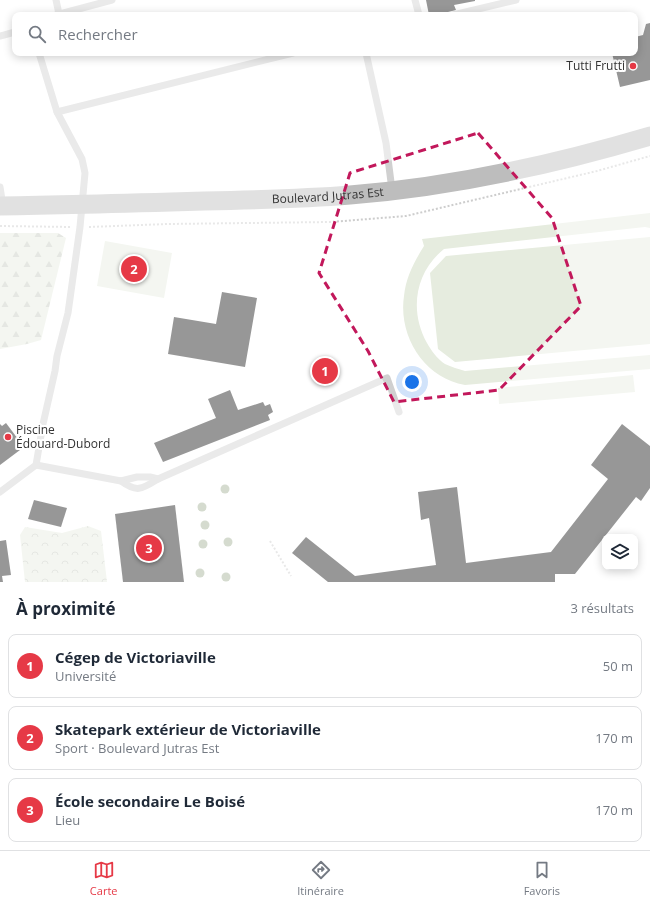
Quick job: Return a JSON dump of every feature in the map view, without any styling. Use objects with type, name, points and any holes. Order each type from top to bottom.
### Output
[{"type":"main road","name":"Boulevard Jutras Est","points":[[2,206],[82,205],[350,196],[456,182],[546,164],[650,136]]},
{"type":"lane","points":[[56,0],[57,12]]},
{"type":"lane","points":[[68,12],[112,0]]},
{"type":"lane","points":[[415,0],[418,12]]},
{"type":"lane","points":[[466,12],[516,0]]},
{"type":"lane","points":[[0,36],[12,33]]},
{"type":"lane","points":[[0,492],[36,465],[57,356],[68,313],[85,174],[82,160],[57,112],[40,56]]},
{"type":"lane","points":[[57,112],[281,56]]},
{"type":"lane","points":[[367,56],[386,143],[392,191]]},
{"type":"lane","points":[[0,187],[2,206]]},
{"type":"lane","points":[[121,481],[131,488],[144,488],[158,479],[387,378],[399,412]]},
{"type":"lane","points":[[36,465],[121,481],[150,477],[158,479]]},
{"type":"path","points":[[270,541],[291,576]]},
{"type":"highlighted area","points":[[478,133],[552,218],[581,306],[499,390],[394,402],[368,351],[319,273],[350,173]]},
{"type":"green space","points":[[650,213],[650,228],[645,227],[444,249],[434,258],[421,280],[417,305],[421,331],[432,351],[439,360],[445,364],[465,371],[650,355],[650,369],[465,385],[450,381],[437,374],[417,353],[405,326],[403,311],[407,282],[414,264],[424,246],[422,239]]},
{"type":"green space","points":[[0,233],[58,233],[66,238],[41,340],[0,349]]},
{"type":"green space","points":[[650,237],[650,344],[455,362],[438,349],[430,273],[446,256]]},
{"type":"green space","points":[[105,241],[172,253],[164,298],[97,286]]},
{"type":"green space","points":[[633,375],[635,392],[499,404],[498,388]]},
{"type":"green space","points":[[88,526],[101,531],[107,582],[25,582],[20,535],[25,527],[62,533]]},
{"type":"building","points":[[426,0],[475,0],[454,5],[456,10],[448,12],[428,12]]},
{"type":"building","name":"Tutti Frutti","points":[[650,23],[650,80],[620,87],[613,56],[638,56],[638,36],[643,35],[646,24]]},
{"type":"building","points":[[222,292],[257,298],[245,367],[168,354],[174,317],[216,324]]},
{"type":"building","points":[[230,390],[238,410],[263,402],[265,406],[270,404],[273,412],[268,415],[270,420],[163,462],[154,443],[216,418],[208,399]]},
{"type":"building","name":"Piscine Édouard-Dubord","points":[[6,423],[24,447],[0,465],[0,424],[2,426]]},
{"type":"building","points":[[622,424],[650,446],[650,488],[641,501],[636,497],[607,534],[602,534],[602,540],[575,574],[555,574],[555,582],[328,582],[292,553],[306,537],[355,576],[436,565],[429,518],[421,520],[418,492],[457,487],[466,563],[551,552],[608,479],[591,465]]},
{"type":"building","points":[[34,500],[67,508],[61,527],[28,519]]},
{"type":"building","points":[[175,505],[184,582],[123,582],[115,514]]},
{"type":"building","points":[[6,540],[11,575],[2,576],[3,582],[0,582],[0,541]]},
{"type":"place","name":"Tutti Frutti","points":[[633,66]]},
{"type":"place","name":"Skatepark extérieur de Victoriaville","points":[[134,269]]},
{"type":"place","name":"Cégep de Victoriaville","points":[[325,371]]},
{"type":"place","name":"Piscine Édouard-Dubord","points":[[8,437]]},
{"type":"place","name":"École secondaire Le Boisé","points":[[149,548]]}]
